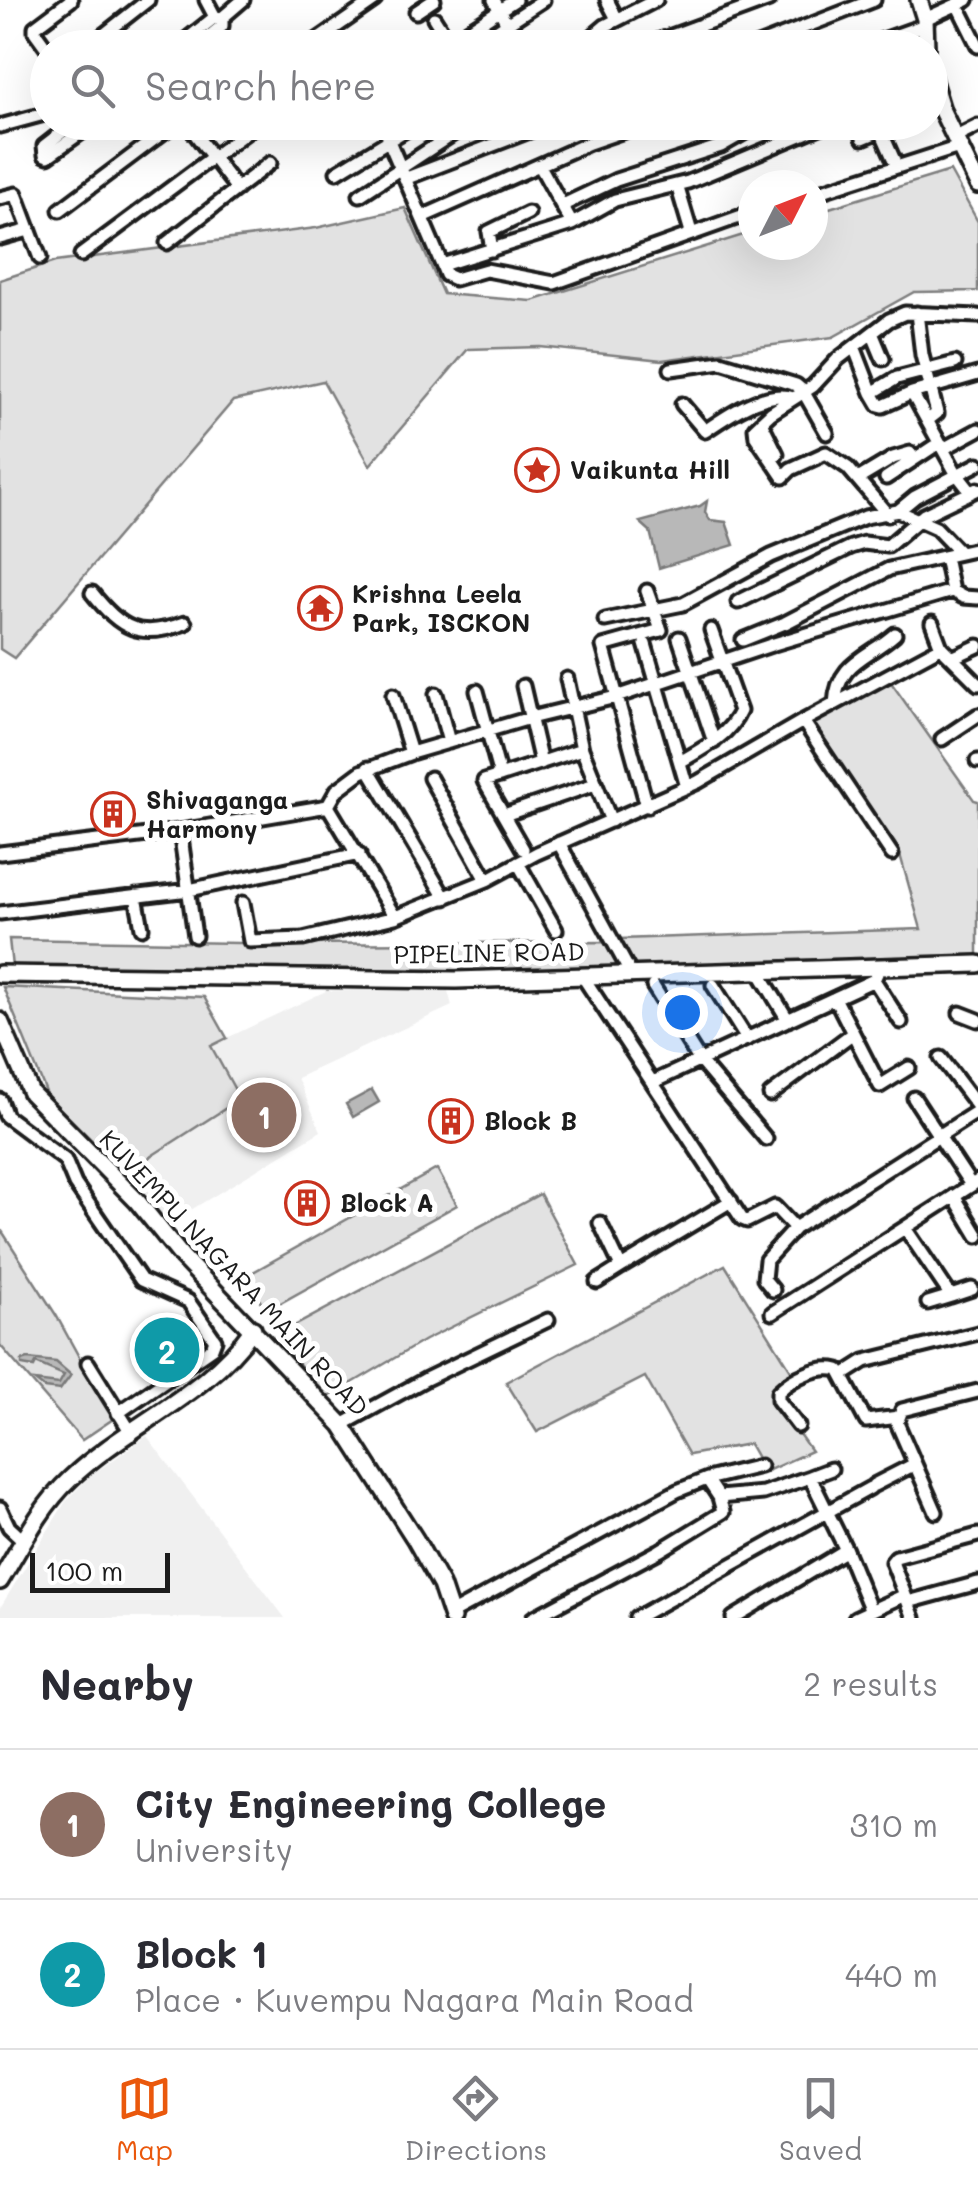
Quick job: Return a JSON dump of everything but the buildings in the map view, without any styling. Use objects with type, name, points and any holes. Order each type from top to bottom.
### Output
[{"type":"street","points":[[35,30],[71,0]]},
{"type":"street","points":[[110,30],[148,0]]},
{"type":"street","points":[[206,0],[222,26],[217,30]]},
{"type":"street","points":[[202,30],[244,0]]},
{"type":"street","points":[[332,30],[375,0]]},
{"type":"street","points":[[416,12],[434,0]]},
{"type":"street","points":[[467,30],[496,5],[515,0]]},
{"type":"street","points":[[496,30],[543,0]]},
{"type":"street","points":[[607,0],[617,19]]},
{"type":"street","points":[[602,30],[656,0]]},
{"type":"street","points":[[688,30],[769,0]]},
{"type":"street","points":[[796,30],[874,0]]},
{"type":"street","points":[[919,0],[925,30]]},
{"type":"street","points":[[905,30],[962,2],[978,46]]},
{"type":"street","points":[[496,5],[510,30]]},
{"type":"street","points":[[434,18],[440,30]]},
{"type":"street","points":[[0,126],[30,118]]},
{"type":"street","points":[[948,121],[978,184]]},
{"type":"street","points":[[828,189],[897,168],[957,142],[978,126]]},
{"type":"street","points":[[52,140],[44,146],[44,155],[71,140]]},
{"type":"street","points":[[60,210],[154,140]]},
{"type":"street","points":[[200,140],[237,189]]},
{"type":"street","points":[[81,254],[236,140]]},
{"type":"street","points":[[404,172],[446,140]]},
{"type":"street","points":[[360,195],[404,172],[499,140]]},
{"type":"street","points":[[422,217],[599,140]]},
{"type":"street","points":[[563,204],[616,180],[732,140]]},
{"type":"street","points":[[442,264],[572,224],[616,200],[677,185],[789,140]]},
{"type":"street","points":[[885,140],[897,168]]},
{"type":"street","points":[[337,172],[389,141],[446,275],[455,278],[486,270],[554,283],[738,217]]},
{"type":"street","points":[[721,146],[729,165]]},
{"type":"street","points":[[167,242],[270,163]]},
{"type":"street","points":[[540,166],[572,224]]},
{"type":"street","points":[[677,185],[691,232]]},
{"type":"street","points":[[0,198],[16,194],[40,258]]},
{"type":"street","points":[[492,250],[489,232],[528,213]]},
{"type":"street","points":[[0,238],[30,230]]},
{"type":"street","points":[[959,552],[936,528],[893,513],[826,453],[782,476],[756,437],[756,428],[890,320],[906,313],[978,316]]},
{"type":"street","points":[[917,313],[930,390],[938,413],[928,420]]},
{"type":"street","points":[[873,335],[884,359]]},
{"type":"street","points":[[855,350],[872,392],[879,405],[884,406],[978,374]]},
{"type":"street","points":[[671,368],[722,362],[796,385],[798,395],[827,434]]},
{"type":"street","points":[[872,392],[897,378],[954,362]]},
{"type":"street","points":[[738,602],[864,543],[888,546],[916,520],[974,490],[956,473],[912,394]]},
{"type":"street","points":[[682,404],[705,431],[770,397],[798,395]]},
{"type":"street","points":[[761,422],[776,454]]},
{"type":"street","points":[[886,478],[914,459],[978,430]]},
{"type":"street","points":[[858,479],[899,456],[910,453],[914,459]]},
{"type":"street","points":[[605,620],[683,604],[771,556],[847,522],[893,513],[956,473],[978,464]]},
{"type":"street","points":[[743,640],[785,623],[889,569],[978,549]]},
{"type":"street","points":[[944,556],[952,591]]},
{"type":"street","points":[[647,591],[661,630],[603,646],[647,806]]},
{"type":"street","points":[[328,806],[337,790],[368,768],[411,754],[530,718],[616,698],[952,591],[978,598]]},
{"type":"street","points":[[92,594],[122,626],[148,631],[184,623]]},
{"type":"street","points":[[932,623],[941,647],[978,684]]},
{"type":"street","points":[[680,762],[714,742],[740,711],[711,630]]},
{"type":"street","points":[[835,704],[840,677],[854,662],[895,634]]},
{"type":"street","points":[[679,638],[714,742]]},
{"type":"street","points":[[645,644],[687,788]]},
{"type":"street","points":[[954,657],[978,646]]},
{"type":"street","points":[[244,903],[250,941],[303,939],[395,918],[488,880],[559,843],[687,788],[803,720],[941,647]]},
{"type":"street","points":[[567,678],[582,749],[611,821]]},
{"type":"street","points":[[523,686],[540,763]]},
{"type":"street","points":[[478,691],[500,776]]},
{"type":"street","points":[[436,694],[450,742]]},
{"type":"street","points":[[393,695],[411,754]]},
{"type":"street","points":[[942,739],[978,715]]},
{"type":"street","points":[[803,720],[892,854]]},
{"type":"street","points":[[523,849],[484,781],[582,749]]},
{"type":"street","points":[[368,768],[445,898]]},
{"type":"street","points":[[430,778],[488,880]]},
{"type":"street","points":[[504,815],[595,784]]},
{"type":"street","points":[[0,853],[180,831],[328,806]]},
{"type":"street","points":[[328,806],[395,918]]},
{"type":"street","points":[[180,831],[195,936]]},
{"type":"street","points":[[559,843],[632,976]]},
{"type":"street","points":[[0,913],[189,890],[359,854]]},
{"type":"street","points":[[518,863],[556,930]]},
{"type":"street","points":[[136,896],[142,928]]},
{"type":"street","name":"PIPELINE ROAD","points":[[0,974],[289,979],[877,974],[978,964]]},
{"type":"street","points":[[760,972],[788,1020]]},
{"type":"street","points":[[653,1082],[835,998],[877,974],[901,1022]]},
{"type":"street","points":[[583,977],[744,1221],[775,1207],[795,1228]]},
{"type":"street","points":[[713,985],[747,1039]]},
{"type":"street","points":[[654,986],[700,1062],[766,1140]]},
{"type":"street","points":[[835,998],[880,1086],[910,1068]]},
{"type":"street","points":[[960,1014],[978,1020]]},
{"type":"street","name":"KUVEMPU NAGARA MAIN ROAD","points":[[0,1021],[31,1093],[138,1201],[191,1266],[342,1426],[442,1585],[452,1616]]},
{"type":"street","points":[[770,1095],[853,1033]]},
{"type":"street","points":[[773,1290],[764,1279],[766,1260],[795,1228],[978,1109],[941,1058]]},
{"type":"street","points":[[772,1312],[975,1183],[914,1098]]},
{"type":"street","points":[[0,1100],[6,1116],[66,1160],[75,1184],[141,1280],[188,1300],[215,1340],[212,1348],[118,1413]]},
{"type":"street","points":[[66,1160],[80,1143]]},
{"type":"street","points":[[954,1196],[978,1236]]},
{"type":"street","points":[[598,1282],[730,1200]]},
{"type":"street","points":[[600,1224],[621,1267]]},
{"type":"street","points":[[905,1228],[952,1296]]},
{"type":"street","points":[[928,1303],[972,1289]]},
{"type":"street","points":[[342,1426],[426,1378],[548,1320]]},
{"type":"street","points":[[0,1581],[51,1500],[71,1478],[212,1376],[253,1328]]},
{"type":"street","points":[[842,1376],[865,1361],[978,1333]]},
{"type":"street","points":[[88,1362],[132,1434]]},
{"type":"street","points":[[798,1426],[778,1400],[781,1388],[827,1367],[838,1370],[866,1421],[899,1417]]},
{"type":"street","points":[[936,1512],[912,1465],[897,1423],[899,1417],[902,1410],[978,1391]]},
{"type":"street","points":[[639,1617],[912,1465]]},
{"type":"street","points":[[452,1616],[677,1492],[707,1479],[760,1466]]},
{"type":"street","points":[[720,1497],[763,1493],[832,1468]]},
{"type":"street","points":[[810,1476],[871,1611]]},
{"type":"street","points":[[532,1618],[723,1512],[720,1497],[707,1479]]},
{"type":"street","points":[[0,1508],[9,1527],[24,1541]]},
{"type":"street","points":[[914,1618],[892,1562],[896,1557],[978,1535]]},
{"type":"street","points":[[733,1618],[846,1550]]},
{"type":"street","points":[[855,1618],[907,1598],[978,1583]]},
{"type":"shaded area","points":[[950,171],[978,222],[978,291],[914,292],[833,337],[662,360],[540,347],[468,349],[370,465],[323,381],[233,401],[14,658],[0,649],[0,280],[55,262],[316,228],[405,208],[443,294],[532,301],[738,237],[738,260],[828,260],[828,208]]},
{"type":"shaded area","points":[[707,501],[705,512],[710,520],[726,522],[734,545],[659,568],[650,531],[640,522]]},
{"type":"shaded area","points":[[890,681],[978,801],[978,962],[634,967],[620,939],[921,929],[899,851],[813,723]]},
{"type":"shaded area","points":[[9,939],[290,944],[607,942],[621,968],[439,973],[12,967]]},
{"type":"shaded area","points":[[3,987],[204,997],[227,1038],[211,1046],[240,1099],[125,1173],[48,1097]]},
{"type":"shaded area","points":[[447,987],[452,1006],[297,1078],[321,1131],[166,1225],[125,1173],[239,1099],[210,1046],[326,991]]},
{"type":"shaded area","points":[[372,1090],[379,1102],[353,1117],[346,1104]]},
{"type":"shaded area","points":[[437,1169],[457,1205],[266,1311],[246,1276]]},
{"type":"shaded area","points":[[540,1194],[578,1265],[425,1340],[327,1398],[276,1336]]},
{"type":"shaded area","points":[[0,1228],[56,1315],[113,1419],[82,1440],[0,1345]]},
{"type":"shaded area","points":[[725,1265],[799,1383],[773,1397],[811,1451],[765,1472],[749,1444],[689,1455],[645,1377],[537,1432],[506,1382]]},
{"type":"shaded area","points":[[28,1359],[56,1362],[71,1375],[60,1390],[44,1388],[35,1381],[59,1384],[64,1375],[36,1363],[34,1367],[22,1365]]},
{"type":"shaded area","points":[[147,1436],[285,1618],[0,1618],[0,1608],[66,1501],[90,1476]]},
{"type":"place","name":"Vaikunta Hill","points":[[537,470]]},
{"type":"place","name":"Krishna Leela Park, ISCKON","points":[[320,608]]},
{"type":"place","name":"Shivaganga Harmony","points":[[113,814]]},
{"type":"place","name":"City Engineering College","points":[[264,1115]]},
{"type":"place","name":"Block B","points":[[451,1121]]},
{"type":"place","name":"Block A","points":[[307,1203]]},
{"type":"place","name":"Block 1","points":[[167,1350]]}]
